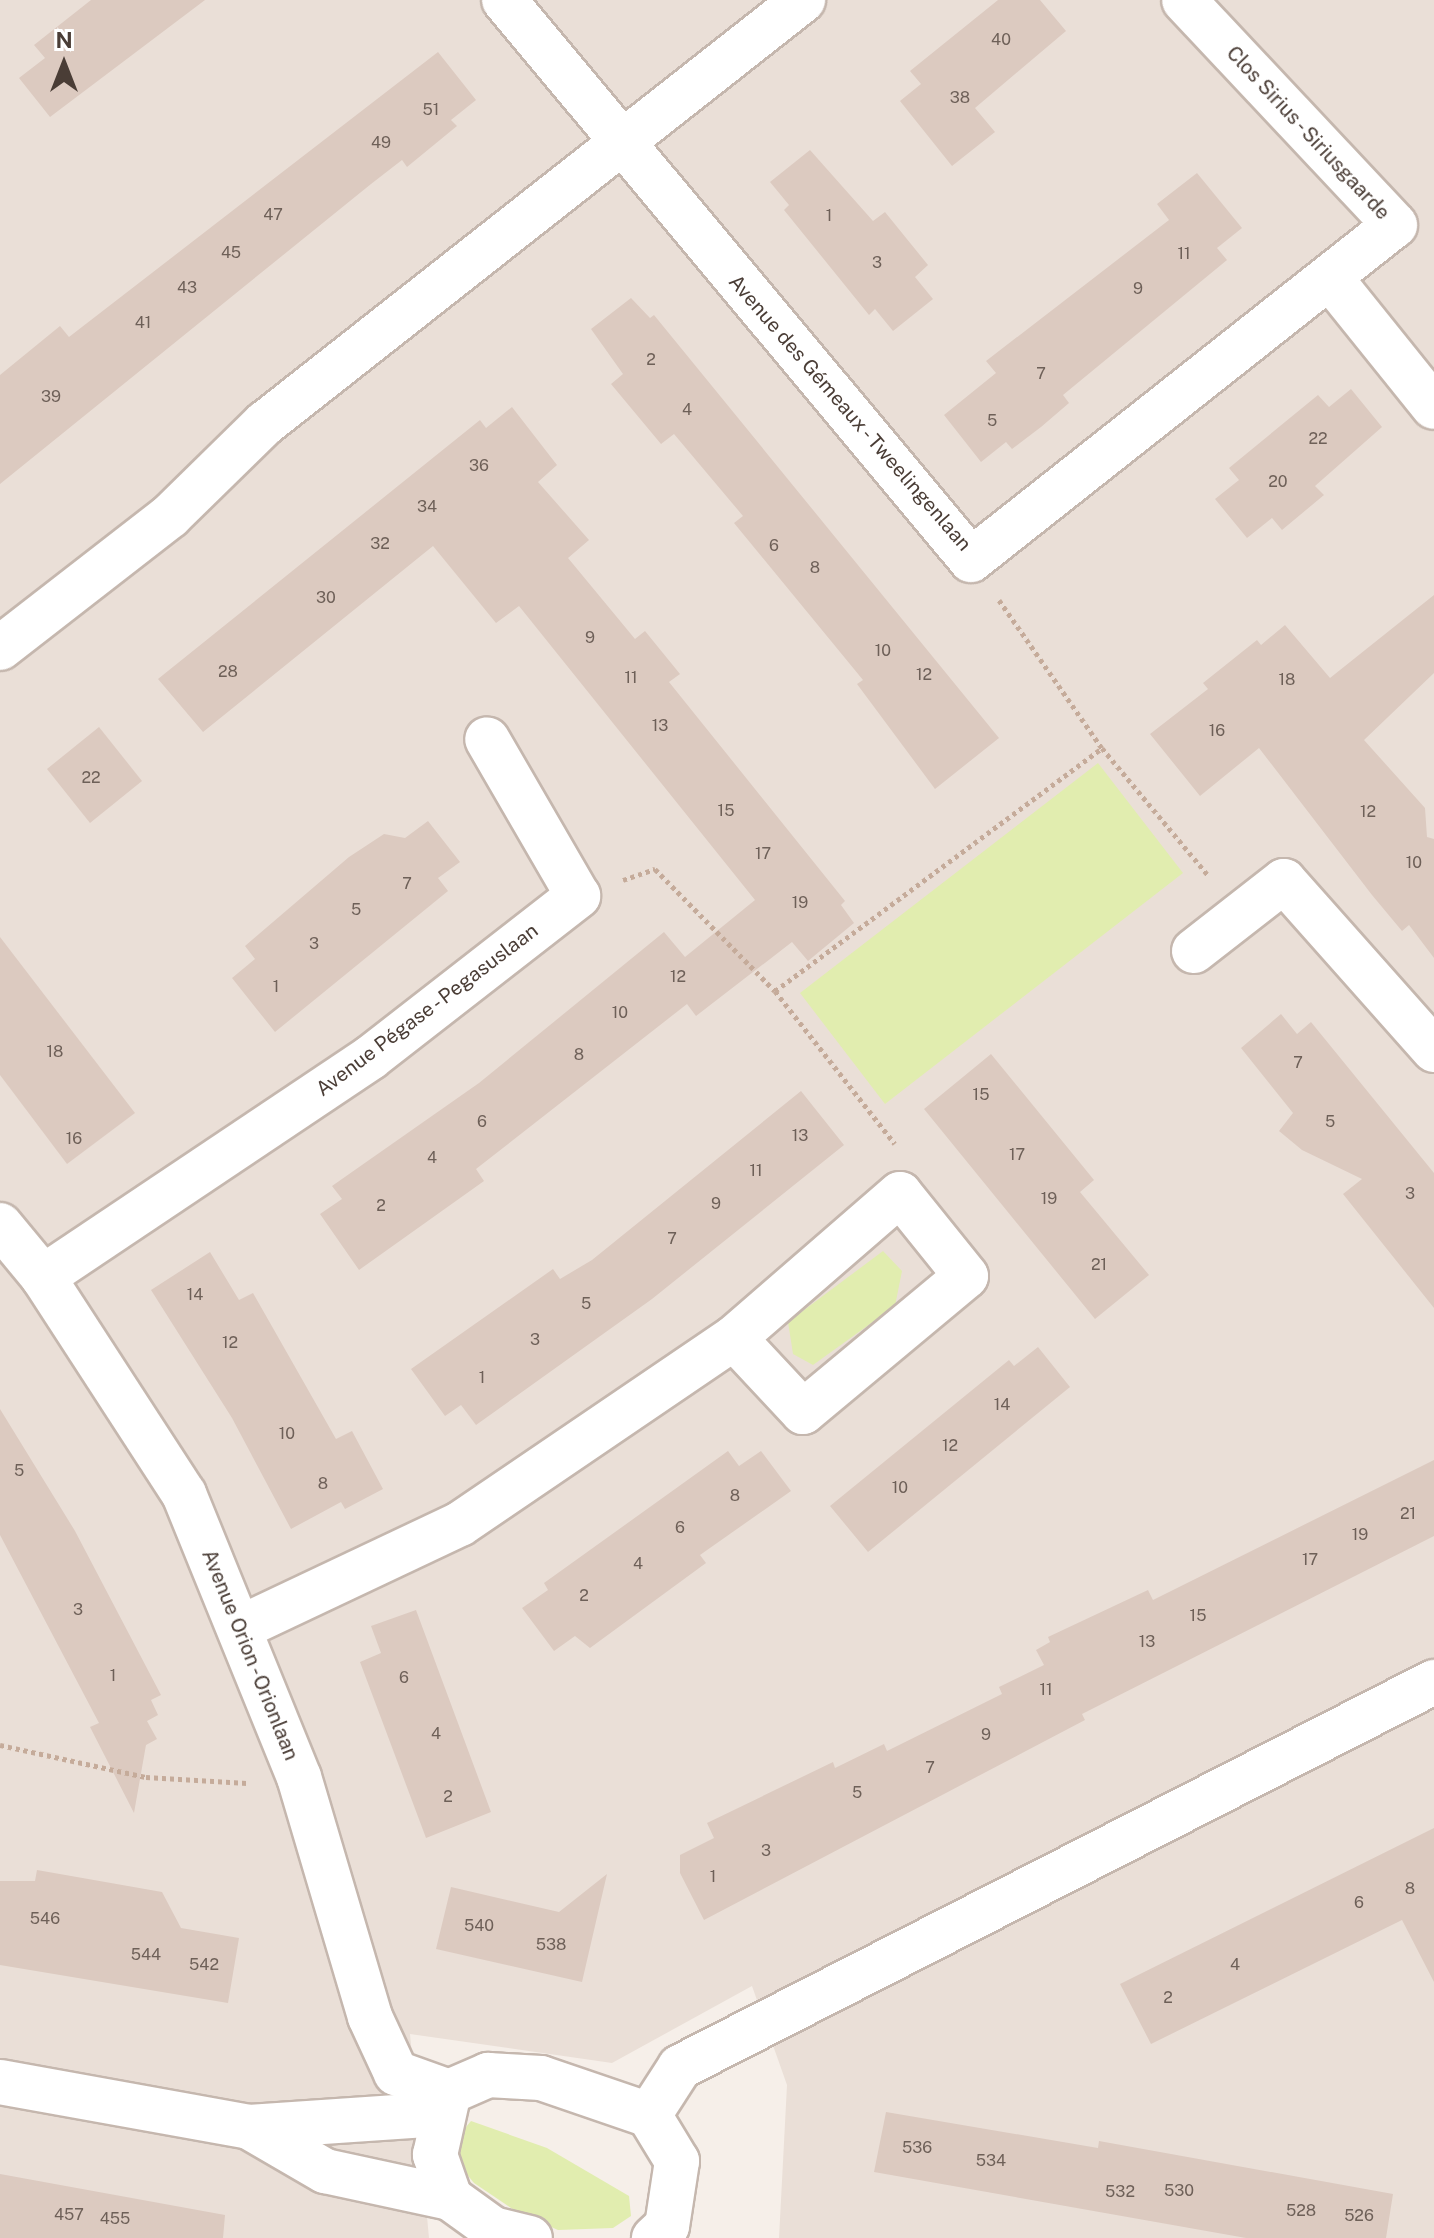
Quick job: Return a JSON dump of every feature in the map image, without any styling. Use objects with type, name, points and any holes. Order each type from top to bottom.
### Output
[{"type":"street","name":"Avenue des Gémeaux - Tweelingenlaan","points":[[504,0],[971,560],[1331,279]]},
{"type":"street","points":[[0,648],[170,516],[264,424],[803,0]]},
{"type":"street","name":"Clos Sirius - Siriusgaarde","points":[[1184,0],[1395,225],[1331,279]]},
{"type":"street","points":[[1331,279],[1434,407]]},
{"type":"street","points":[[487,739],[578,896]]},
{"type":"street","points":[[1194,951],[1284,881],[1434,1050]]},
{"type":"street","name":"Avenue Pégase - Pegasuslaan","points":[[43,1277],[370,1058],[578,896]]},
{"type":"street","points":[[242,1627],[460,1524],[734,1338],[900,1194],[966,1276],[803,1412],[734,1338]]},
{"type":"street","name":"Avenue Orion - Orionlaan","points":[[0,1225],[43,1277],[184,1494],[242,1627],[299,1777],[370,2017],[396,2073],[445,2103]]},
{"type":"street","points":[[649,2115],[680,2067],[1434,1682]]},
{"type":"street","points":[[0,2082],[249,2127],[445,2103],[488,2075],[541,2078],[649,2115],[677,2161],[673,2234]]},
{"type":"street","points":[[445,2103],[435,2155],[450,2198]]},
{"type":"street","points":[[249,2127],[325,2171],[450,2198],[506,2235]]},
{"type":"path","points":[[971,560],[1102,748],[1242,915]]},
{"type":"path","points":[[775,991],[1102,748]]},
{"type":"path","points":[[578,896],[655,869],[775,991],[898,1148],[900,1194]]},
{"type":"path","points":[[0,1745],[146,1777],[260,1782]]},
{"type":"shaded area","points":[[0,0],[1434,0],[1434,2238],[779,2238],[787,2085],[752,1986],[612,2063],[410,2034],[429,2238],[0,2238]]},
{"type":"green space","points":[[1098,763],[1183,873],[885,1104],[800,993]]},
{"type":"green space","points":[[883,1251],[902,1271],[895,1306],[813,1365],[793,1354],[788,1322]]},
{"type":"green space","points":[[471,2121],[547,2148],[629,2196],[631,2216],[613,2228],[558,2230],[517,2212],[474,2183],[454,2159],[455,2140]]},
{"type":"building","points":[[91,0],[205,0],[50,117],[19,78],[45,58],[34,45]]},
{"type":"building","points":[[998,0],[1040,0],[1066,31],[975,108],[995,132],[952,166],[900,101],[921,84],[910,71]]},
{"type":"building","points":[[438,52],[476,100],[451,120],[457,126],[407,167],[402,160],[371,184],[0,484],[0,375],[60,326],[69,337]]},
{"type":"building","points":[[810,150],[873,221],[885,212],[928,265],[915,277],[933,299],[893,331],[875,309],[869,315],[784,210],[789,205],[770,182]]},
{"type":"building","points":[[1197,173],[1242,228],[1217,248],[1227,260],[1063,395],[1069,403],[1041,427],[1012,449],[1006,442],[981,462],[944,415],[996,373],[986,361],[1169,220],[1157,204]]},
{"type":"building","points":[[631,298],[650,318],[654,315],[999,738],[935,789],[857,684],[863,680],[734,523],[743,516],[674,434],[661,444],[611,384],[623,374],[591,329]]},
{"type":"building","points":[[1351,389],[1382,427],[1315,486],[1324,495],[1282,530],[1272,518],[1247,538],[1215,499],[1239,480],[1229,468],[1318,395],[1329,407]]},
{"type":"building","points":[[512,407],[557,465],[538,482],[589,540],[568,558],[635,639],[645,631],[680,674],[669,682],[845,901],[841,905],[854,923],[808,961],[792,942],[696,1016],[687,1004],[476,1169],[484,1181],[359,1270],[320,1214],[342,1199],[332,1186],[479,1083],[664,932],[685,957],[755,900],[519,606],[496,623],[433,546],[203,732],[158,679],[480,420],[486,428]]},
{"type":"building","points":[[1434,595],[1434,673],[1364,740],[1425,808],[1427,837],[1434,839],[1434,958],[1409,925],[1402,931],[1372,895],[1259,748],[1200,796],[1150,734],[1208,689],[1203,683],[1257,640],[1261,645],[1285,625],[1330,678]]},
{"type":"building","points":[[99,727],[142,781],[90,823],[47,769]]},
{"type":"building","points":[[428,821],[460,862],[438,878],[448,891],[275,1032],[232,978],[255,959],[245,946],[349,857],[384,834],[405,838]]},
{"type":"building","points":[[0,937],[135,1113],[67,1164],[0,1075]]},
{"type":"building","points":[[1281,1014],[1297,1034],[1311,1022],[1434,1173],[1434,1308],[1343,1194],[1362,1179],[1302,1150],[1279,1131],[1293,1113],[1241,1048]]},
{"type":"building","points":[[991,1054],[1094,1180],[1080,1192],[1149,1275],[1095,1319],[924,1109]]},
{"type":"building","points":[[801,1091],[844,1145],[652,1299],[476,1425],[461,1405],[445,1416],[411,1369],[553,1269],[560,1279],[592,1260]]},
{"type":"building","points":[[210,1252],[239,1300],[253,1293],[336,1439],[352,1431],[383,1489],[345,1509],[341,1502],[291,1529],[232,1418],[151,1290]]},
{"type":"building","points":[[1038,1347],[1070,1387],[868,1552],[830,1506],[1009,1360],[1014,1366]]},
{"type":"building","points":[[0,1409],[75,1531],[161,1695],[151,1700],[158,1715],[147,1721],[157,1739],[146,1745],[134,1813],[90,1727],[99,1723],[0,1535]]},
{"type":"building","points":[[728,1451],[739,1466],[761,1451],[791,1491],[700,1555],[706,1563],[590,1648],[575,1636],[554,1651],[522,1608],[548,1590],[544,1583]]},
{"type":"building","points":[[1434,1460],[1434,1536],[1082,1714],[1085,1720],[704,1920],[680,1873],[680,1855],[714,1838],[707,1823],[833,1762],[835,1768],[884,1744],[887,1751],[1002,1694],[999,1687],[1044,1665],[1036,1650],[1050,1642],[1048,1637],[1148,1590],[1153,1600]]},
{"type":"building","points":[[416,1610],[491,1812],[426,1838],[360,1662],[381,1653],[371,1626]]},
{"type":"building","points":[[1434,1828],[1434,1982],[1402,1920],[1151,2044],[1120,1984]]},
{"type":"building","points":[[37,1870],[162,1892],[181,1928],[239,1938],[228,2003],[0,1965],[0,1881],[35,1881]]},
{"type":"building","points":[[607,1874],[582,1982],[436,1949],[451,1887],[559,1912]]},
{"type":"building","points":[[886,2112],[1098,2148],[1099,2141],[1393,2194],[1386,2238],[1246,2238],[874,2172]]},
{"type":"building","points":[[0,2174],[225,2215],[223,2238],[0,2238]]}]
